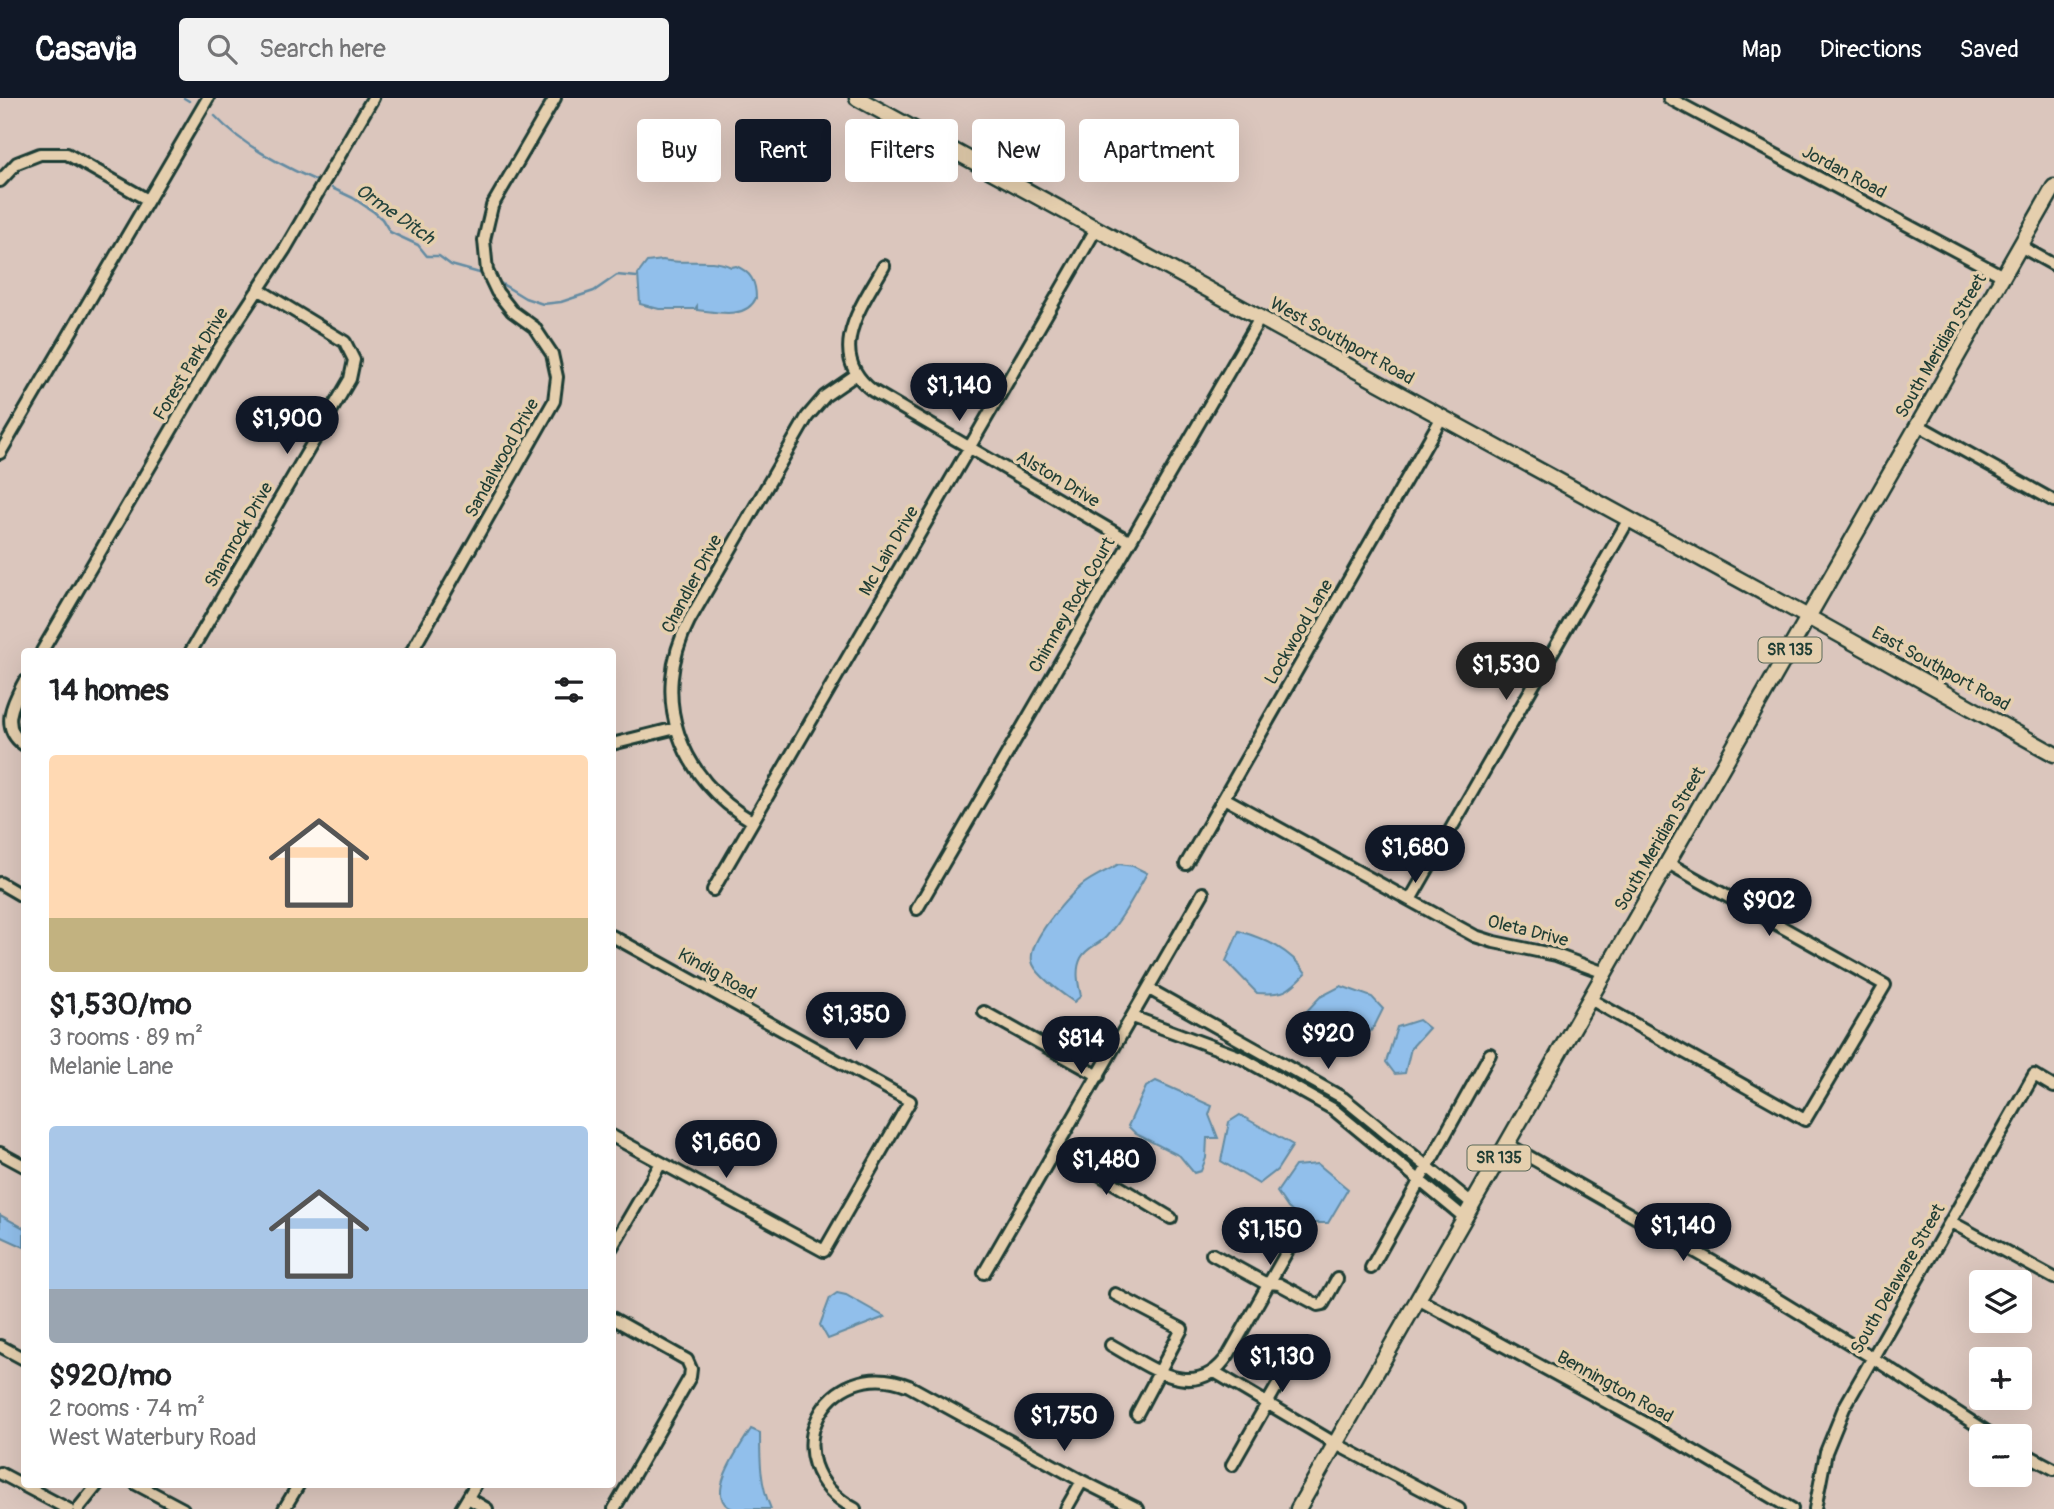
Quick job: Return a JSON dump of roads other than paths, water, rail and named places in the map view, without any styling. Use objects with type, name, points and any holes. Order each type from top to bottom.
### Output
[{"type":"main road","name":"West Southport Road","points":[[857,98],[1808,617]]},
{"type":"main road","name":"South Meridian Street","points":[[1298,1509],[2054,187]]},
{"type":"main road","name":"East Southport Road","points":[[1808,617],[2054,754]]},
{"type":"street","points":[[0,453],[208,98]]},
{"type":"street","name":"Forest Park Drive","points":[[44,648],[216,352],[285,249],[373,98]]},
{"type":"street","name":"Sandalwood Drive","points":[[414,648],[554,401],[557,377],[552,354],[534,327],[499,296],[488,271],[484,240],[495,201],[555,98]]},
{"type":"street","name":"Jordan Road","points":[[1669,98],[2003,276]]},
{"type":"street","points":[[0,181],[17,163],[40,154],[67,154],[148,200]]},
{"type":"street","name":"Mc Lain Drive","points":[[713,890],[1096,229]]},
{"type":"street","points":[[2020,246],[2054,265]]},
{"type":"street","points":[[857,374],[850,356],[850,331],[884,266]]},
{"type":"street","name":"Shamrock Drive","points":[[193,648],[353,372],[354,355],[345,342],[258,289]]},
{"type":"street","name":"Chimney Rock Court","points":[[916,909],[1260,318]]},
{"type":"street","name":"Alston Drive","points":[[857,374],[873,391],[1129,541]]},
{"type":"street","name":"Chandler Drive","points":[[752,821],[716,795],[698,774],[686,754],[676,727],[672,705],[672,677],[677,650],[687,624],[807,417],[825,396],[857,374]]},
{"type":"street","name":"Lockwood Lane","points":[[1186,864],[1442,417]]},
{"type":"street","points":[[1918,425],[2054,501]]},
{"type":"street","points":[[1410,900],[1629,519]]},
{"type":"street","points":[[21,687],[8,710],[8,724],[21,743]]},
{"type":"street","points":[[616,743],[676,727]]},
{"type":"street","name":"Oleta Drive","points":[[1224,798],[1486,940],[1556,955],[1605,974]]},
{"type":"street","points":[[1590,999],[1805,1120],[1885,985],[1668,863]]},
{"type":"street","points":[[0,883],[21,895]]},
{"type":"street","points":[[984,1273],[1203,893]]},
{"type":"street","name":"Kindig Road","points":[[616,938],[910,1101],[824,1251],[661,1163]]},
{"type":"street","points":[[1149,989],[1343,1098],[1473,1204]]},
{"type":"street","points":[[984,1012],[1099,1076]]},
{"type":"street","points":[[1133,1017],[1240,1057],[1333,1109],[1465,1218]]},
{"type":"street","points":[[1371,1269],[1490,1054]]},
{"type":"street","name":"South Delaware Street","points":[[1815,1509],[1822,1467],[1844,1408],[2034,1075],[2054,1087]]},
{"type":"street","points":[[616,1138],[661,1163],[616,1240]]},
{"type":"street","points":[[1507,1144],[1716,1263],[1873,1358],[1975,1424]]},
{"type":"street","points":[[1057,1149],[1171,1217]]},
{"type":"street","points":[[0,1153],[21,1164]]},
{"type":"street","points":[[1951,1222],[2054,1278]]},
{"type":"street","points":[[1111,1345],[1173,1378],[1198,1378],[1213,1371],[1227,1358],[1298,1232]]},
{"type":"street","points":[[1212,1254],[1263,1282],[1279,1284],[1321,1305],[1336,1279]]},
{"type":"street","points":[[1115,1294],[1182,1329],[1137,1414]]},
{"type":"street","name":"Bennington Road","points":[[1418,1299],[1654,1428],[1792,1509]]},
{"type":"street","points":[[614,1509],[690,1377],[691,1369],[687,1360],[616,1320]]},
{"type":"street","points":[[0,1346],[21,1357]]},
{"type":"street","points":[[1232,1465],[1297,1351]]},
{"type":"street","points":[[1213,1371],[1336,1444],[1460,1509]]},
{"type":"street","points":[[855,1509],[839,1500],[822,1483],[813,1458],[812,1438],[815,1426],[831,1399],[854,1384],[877,1379],[898,1381],[1138,1509]]},
{"type":"street","points":[[2032,1457],[2054,1469]]},
{"type":"street","points":[[0,1473],[21,1484]]},
{"type":"street","points":[[1066,1509],[1082,1481]]},
{"type":"street","points":[[28,1488],[68,1509]]},
{"type":"street","points":[[78,1509],[95,1488]]},
{"type":"street","points":[[144,1488],[183,1509]]},
{"type":"street","points":[[284,1509],[297,1488]]},
{"type":"street","points":[[461,1509],[474,1488]]},
{"type":"street","points":[[468,1498],[487,1509]]},
{"type":"water","points":[[647,262],[715,262],[736,266],[752,278],[756,298],[745,309],[730,313],[697,310],[697,306],[695,309],[659,309],[640,304],[638,274]]},
{"type":"water","points":[[1119,864],[1133,866],[1147,873],[1112,930],[1081,958],[1078,981],[1081,996],[1074,1002],[1038,972],[1032,961],[1032,953],[1049,921],[1074,892],[1089,880]]},
{"type":"water","points":[[1239,931],[1277,946],[1293,958],[1306,973],[1285,991],[1257,993],[1226,961]]},
{"type":"water","points":[[1341,986],[1372,997],[1383,1009],[1362,1043],[1346,1037],[1327,1023],[1303,1015],[1320,997]]},
{"type":"water","points":[[1419,1020],[1429,1028],[1411,1048],[1405,1073],[1395,1074],[1386,1062],[1397,1027]]},
{"type":"water","points":[[1156,1081],[1212,1106],[1209,1115],[1218,1138],[1207,1138],[1206,1158],[1201,1171],[1194,1173],[1180,1156],[1136,1134],[1128,1126],[1146,1087]]},
{"type":"water","points":[[1240,1115],[1293,1145],[1277,1170],[1259,1184],[1221,1161],[1229,1122]]},
{"type":"water","points":[[1318,1164],[1348,1189],[1328,1223],[1305,1223],[1288,1208],[1277,1192],[1295,1166]]},
{"type":"water","points":[[0,1215],[21,1226],[21,1246],[0,1236]]},
{"type":"water","points":[[837,1293],[846,1295],[885,1317],[828,1339],[820,1325],[830,1298]]},
{"type":"water","points":[[751,1429],[760,1433],[763,1481],[771,1509],[733,1509],[724,1503],[721,1494],[727,1470]]},
{"type":"waterway","name":"Orme Ditch","points":[[184,98],[189,101]]},
{"type":"waterway","name":"Orme Ditch","points":[[215,116],[237,136],[262,153],[315,180]]},
{"type":"waterway","name":"Orme Ditch","points":[[332,188],[374,212],[390,232],[418,245],[427,256],[439,256],[451,265],[483,274]]},
{"type":"waterway","name":"Orme Ditch","points":[[497,281],[525,298],[543,304],[561,302],[594,291],[617,275],[637,277]]}]
